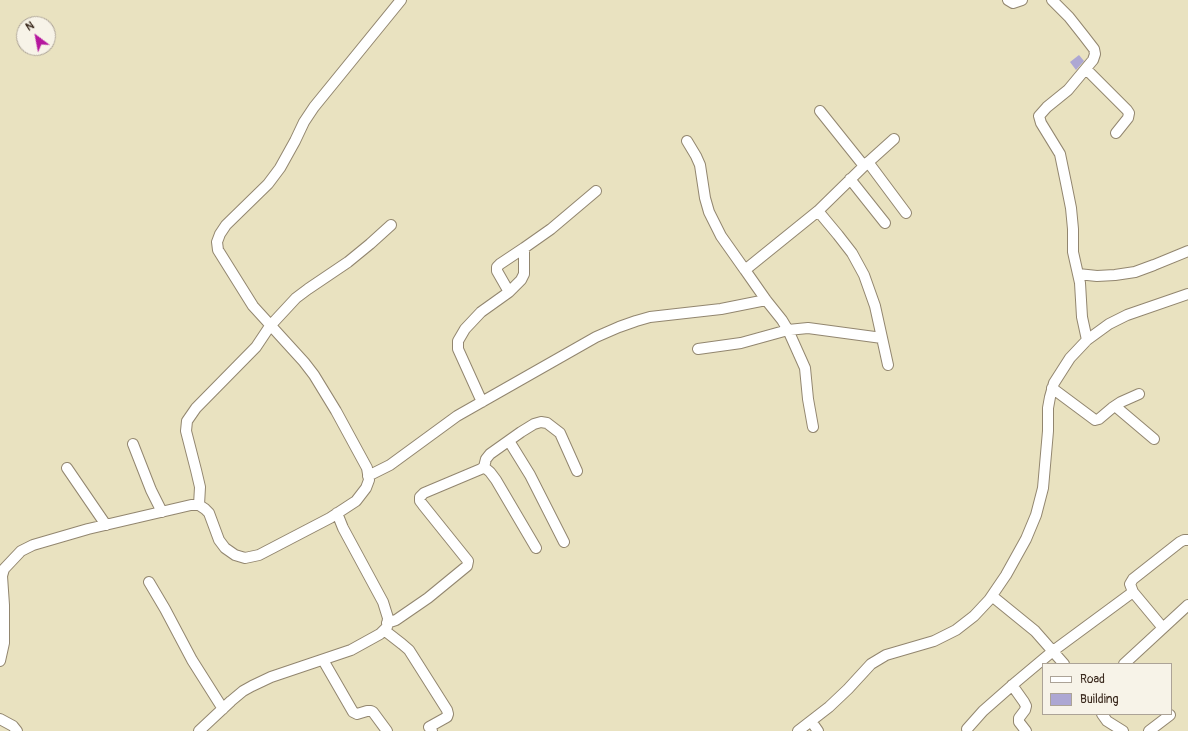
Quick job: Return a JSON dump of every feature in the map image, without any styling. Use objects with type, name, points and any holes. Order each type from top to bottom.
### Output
[{"type":"street","points":[[0,662],[4,643],[2,576],[4,569],[21,552],[33,545],[106,525],[191,505],[199,506],[205,509],[209,513],[218,540],[225,548],[235,555],[245,558],[259,555],[340,521],[366,488],[368,480],[367,468],[336,411],[314,375],[304,362],[253,306],[218,250],[217,242],[220,234],[226,226],[268,184],[280,168],[304,122],[314,107],[401,0]]},
{"type":"street","points":[[1008,0],[1013,3],[1022,0]]},
{"type":"street","points":[[1052,0],[1069,17],[1094,49],[1095,54],[1093,60],[1068,90],[1040,114],[1039,119],[1060,154],[1071,208],[1073,252],[1078,274],[1082,317],[1087,340]]},
{"type":"street","points":[[1086,69],[1129,113],[1128,118],[1116,133]]},
{"type":"street","points":[[820,111],[906,213]]},
{"type":"street","points":[[746,270],[818,211],[850,179],[894,139]]},
{"type":"street","points":[[687,141],[700,165],[709,212],[721,236],[788,330],[803,364],[814,427]]},
{"type":"street","points":[[850,179],[885,223]]},
{"type":"street","points":[[509,292],[497,271],[497,267],[551,229],[596,191]]},
{"type":"street","points":[[818,211],[852,253],[864,275],[875,306],[888,364]]},
{"type":"street","points":[[199,506],[200,488],[186,431],[187,421],[196,408],[256,347],[270,326],[296,298],[348,262],[391,225]]},
{"type":"street","points":[[482,402],[458,350],[458,341],[465,329],[481,312],[509,292],[524,274],[524,248]]},
{"type":"street","points":[[1078,274],[1096,276],[1135,272],[1188,251]]},
{"type":"street","points":[[798,731],[848,690],[871,664],[886,656],[934,641],[956,630],[974,616],[992,596],[1006,576],[1026,539],[1036,515],[1043,488],[1050,397],[1054,383],[1070,358],[1087,340],[1109,324],[1127,315],[1188,294]]},
{"type":"street","points":[[368,476],[390,465],[446,423],[596,337],[650,317],[721,309],[766,300]]},
{"type":"street","points":[[698,349],[741,343],[788,330],[808,328],[882,338]]},
{"type":"street","points":[[1052,388],[1093,420],[1097,420],[1115,406],[1130,397],[1139,394]]},
{"type":"street","points":[[1115,406],[1154,439]]},
{"type":"street","points":[[200,731],[223,709],[252,686],[271,677],[351,650],[380,634],[386,626],[428,598],[467,566],[468,561],[420,501],[420,497],[424,493],[481,469],[484,467],[486,459],[490,454],[521,432],[534,424],[541,422],[547,423],[560,433],[577,471]]},
{"type":"street","points":[[509,441],[530,475],[564,542]]},
{"type":"street","points":[[134,444],[151,490],[162,512]]},
{"type":"street","points":[[484,467],[496,480],[536,548]]},
{"type":"street","points":[[67,468],[106,525]]},
{"type":"street","points":[[340,521],[383,602],[388,618],[386,626]]},
{"type":"street","points":[[1163,628],[1133,592],[1130,584],[1133,579],[1180,542],[1188,540]]},
{"type":"street","points":[[149,582],[192,660],[223,709]]},
{"type":"street","points":[[967,729],[983,711],[1012,685],[1133,592]]},
{"type":"street","points":[[992,596],[1031,627],[1063,663]]},
{"type":"street","points":[[1125,663],[1188,605]]},
{"type":"street","points":[[386,626],[409,650],[447,710],[447,717],[428,730]]},
{"type":"street","points":[[323,660],[353,712],[357,714],[367,711],[373,712],[387,731]]},
{"type":"street","points":[[1012,685],[1026,706],[1019,718],[1019,722],[1026,731]]},
{"type":"street","points":[[1103,715],[1107,721],[1123,731]]},
{"type":"street","points":[[1149,731],[1170,715]]},
{"type":"street","points":[[0,719],[13,726],[17,731]]},
{"type":"street","points":[[811,721],[818,731]]},
{"type":"building","points":[[1079,55],[1084,61],[1076,70],[1070,62]]}]
